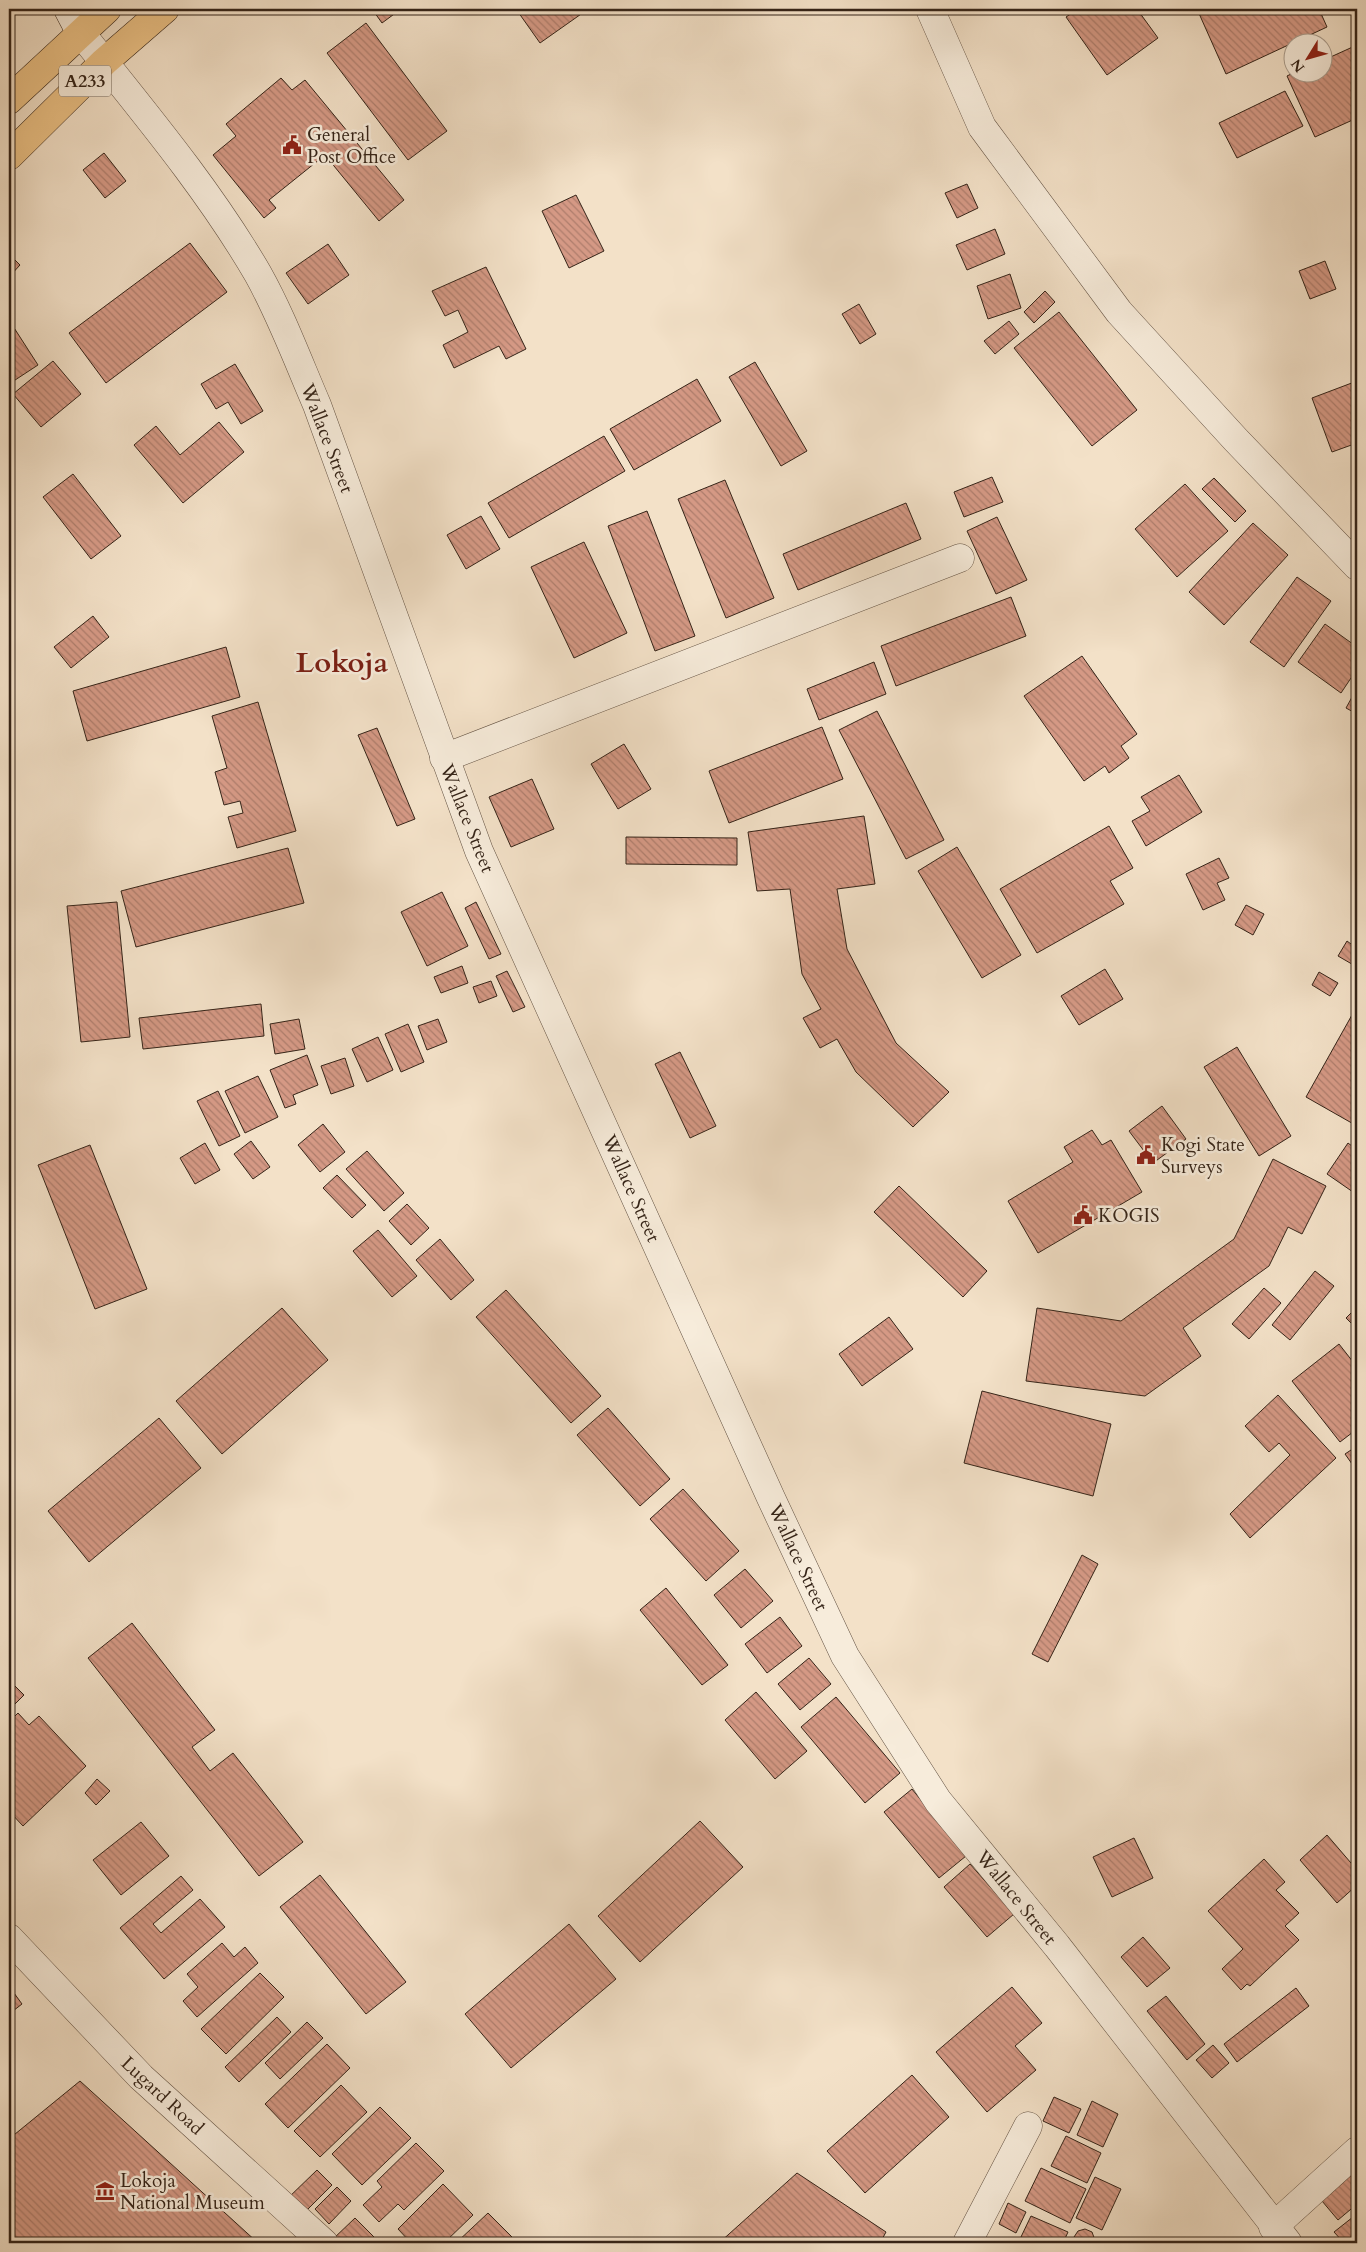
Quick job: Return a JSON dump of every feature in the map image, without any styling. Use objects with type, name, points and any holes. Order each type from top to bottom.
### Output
[{"type":"highway","name":"A233","points":[[9,100],[74,20],[107,9]]},
{"type":"highway","name":"A233","points":[[9,156],[104,62],[165,9]]},
{"type":"street","points":[[930,9],[982,127],[1119,312],[1236,440],[1357,566]]},
{"type":"street","name":"Wallace Street","points":[[74,20],[218,210],[258,275],[287,334],[317,405],[444,758],[480,851],[771,1498],[845,1656],[938,1801],[1058,1946],[1281,2235]]},
{"type":"street","points":[[444,758],[960,558]]},
{"type":"street","name":"Lugard Road","points":[[9,1938],[142,2077],[324,2243]]},
{"type":"street","points":[[967,2243],[1028,2126]]},
{"type":"street","points":[[1281,2235],[1357,2151]]},
{"type":"building","points":[[372,9],[401,9],[382,23]]},
{"type":"building","points":[[516,9],[582,9],[584,12],[540,43]]},
{"type":"building","points":[[1078,9],[1137,9],[1158,38],[1107,75],[1066,17]]},
{"type":"building","points":[[1197,9],[1319,9],[1327,27],[1316,32],[1284,32],[1284,47],[1226,74]]},
{"type":"building","points":[[366,23],[447,131],[408,160],[327,53]]},
{"type":"building","points":[[1357,45],[1357,118],[1315,137],[1290,82],[1334,82],[1334,55]]},
{"type":"building","name":"General Post Office","points":[[281,78],[292,90],[305,80],[404,200],[379,221],[325,155],[269,200],[276,208],[264,218],[213,155],[236,136],[226,124]]},
{"type":"building","points":[[1285,91],[1303,126],[1237,158],[1219,123]]},
{"type":"building","points":[[104,153],[126,181],[105,198],[83,170]]},
{"type":"building","points":[[967,184],[978,208],[957,218],[945,193]]},
{"type":"building","points":[[576,195],[604,251],[569,268],[542,211]]},
{"type":"building","points":[[995,229],[1005,254],[967,270],[956,245]]},
{"type":"building","points":[[190,243],[227,292],[106,383],[69,333]]},
{"type":"building","points":[[328,244],[349,275],[308,304],[286,273]]},
{"type":"building","points":[[9,254],[20,265],[9,277]]},
{"type":"building","points":[[1325,261],[1336,289],[1310,299],[1299,271]]},
{"type":"building","points":[[486,267],[526,349],[506,359],[499,346],[454,368],[443,345],[468,332],[458,310],[445,316],[432,291]]},
{"type":"building","points":[[1010,274],[1021,308],[988,319],[977,286]]},
{"type":"building","points":[[1045,291],[1055,302],[1034,323],[1024,312]]},
{"type":"building","points":[[859,304],[876,334],[860,344],[842,314]]},
{"type":"building","points":[[1059,312],[1137,410],[1092,446],[1014,348]]},
{"type":"building","points":[[9,320],[38,365],[9,384]]},
{"type":"building","points":[[1009,321],[1019,334],[995,354],[984,341]]},
{"type":"building","points":[[53,361],[81,394],[41,427],[13,394]]},
{"type":"building","points":[[755,362],[807,451],[781,466],[729,377]]},
{"type":"building","points":[[235,364],[263,411],[241,424],[228,402],[216,409],[201,384]]},
{"type":"building","points":[[697,379],[721,421],[634,470],[610,429]]},
{"type":"building","points":[[1357,381],[1357,443],[1332,452],[1312,398]]},
{"type":"building","points":[[219,422],[244,452],[183,503],[134,445],[156,426],[180,455]]},
{"type":"building","points":[[604,436],[625,471],[509,538],[488,503]]},
{"type":"building","points":[[73,474],[121,536],[91,559],[43,497]]},
{"type":"building","points":[[992,477],[1003,502],[964,517],[954,492]]},
{"type":"building","points":[[1214,478],[1246,511],[1235,522],[1202,489]]},
{"type":"building","points":[[725,480],[774,598],[726,618],[678,499]]},
{"type":"building","points":[[1185,484],[1228,531],[1177,577],[1135,529]]},
{"type":"building","points":[[906,503],[921,539],[798,590],[783,554]]},
{"type":"building","points":[[647,511],[695,636],[655,651],[608,526]]},
{"type":"building","points":[[481,516],[500,549],[466,569],[447,535]]},
{"type":"building","points":[[997,517],[1027,580],[996,594],[967,531]]},
{"type":"building","points":[[1253,523],[1288,555],[1224,625],[1189,592]]},
{"type":"building","points":[[584,542],[627,633],[574,658],[531,567]]},
{"type":"building","points":[[1297,577],[1331,601],[1284,667],[1250,642]]},
{"type":"building","points":[[1011,597],[1026,636],[896,686],[881,646]]},
{"type":"building","points":[[93,616],[109,637],[71,668],[54,647]]},
{"type":"building","points":[[1325,624],[1357,647],[1357,669],[1341,693],[1298,662]]},
{"type":"building","points":[[226,647],[240,697],[87,741],[73,691]]},
{"type":"building","points":[[1082,656],[1137,734],[1121,746],[1129,758],[1109,773],[1105,766],[1084,781],[1024,696]]},
{"type":"building","points":[[874,662],[886,694],[819,720],[807,689]]},
{"type":"building","points":[[1357,688],[1357,714],[1346,708]]},
{"type":"building","points":[[258,702],[296,831],[237,848],[228,817],[243,813],[240,801],[224,805],[215,772],[227,768],[212,716]]},
{"type":"building","points":[[877,711],[944,840],[906,859],[839,730]]},
{"type":"building","points":[[822,727],[843,779],[729,823],[709,771]]},
{"type":"building","points":[[377,728],[415,819],[397,826],[358,735]]},
{"type":"building","points":[[624,744],[651,789],[618,809],[591,764]]},
{"type":"building","points":[[1179,775],[1202,812],[1146,846],[1132,821],[1150,811],[1141,797]]},
{"type":"building","points":[[532,779],[554,829],[511,847],[489,797]]},
{"type":"building","points":[[864,816],[875,884],[837,889],[847,949],[896,1043],[949,1092],[913,1127],[856,1072],[837,1039],[820,1048],[803,1018],[821,1009],[802,974],[790,889],[757,891],[748,832]]},
{"type":"building","points":[[1109,826],[1133,868],[1110,881],[1124,904],[1037,953],[1000,889]]},
{"type":"building","points":[[626,837],[737,838],[737,865],[626,864]]},
{"type":"building","points":[[957,847],[1021,955],[982,978],[918,871]]},
{"type":"building","points":[[288,848],[304,903],[136,947],[121,891]]},
{"type":"building","points":[[1219,858],[1229,878],[1217,883],[1225,900],[1203,910],[1186,874]]},
{"type":"building","points":[[442,892],[468,946],[427,966],[401,912]]},
{"type":"building","points":[[117,902],[130,1037],[81,1042],[67,906]]},
{"type":"building","points":[[476,902],[501,954],[489,959],[465,908]]},
{"type":"building","points":[[1246,905],[1264,914],[1253,935],[1235,925]]},
{"type":"building","points":[[1357,934],[1357,967],[1338,956],[1347,941],[1351,944]]},
{"type":"building","points":[[462,966],[468,983],[441,993],[434,977]]},
{"type":"building","points":[[1105,969],[1123,999],[1079,1025],[1061,996]]},
{"type":"building","points":[[507,971],[525,1007],[513,1012],[496,976]]},
{"type":"building","points":[[1319,972],[1338,983],[1330,996],[1312,985]]},
{"type":"building","points":[[491,981],[497,996],[479,1003],[473,987]]},
{"type":"building","points":[[261,1004],[264,1036],[143,1049],[139,1018]]},
{"type":"building","points":[[1357,1006],[1357,1126],[1306,1097]]},
{"type":"building","points":[[299,1019],[305,1049],[275,1054],[270,1024]]},
{"type":"building","points":[[438,1019],[447,1042],[427,1050],[418,1026]]},
{"type":"building","points":[[408,1024],[424,1062],[401,1072],[385,1034]]},
{"type":"building","points":[[378,1037],[393,1070],[367,1082],[352,1049]]},
{"type":"building","points":[[1237,1047],[1291,1136],[1259,1156],[1204,1067]]},
{"type":"building","points":[[680,1052],[716,1126],[690,1138],[655,1064]]},
{"type":"building","points":[[307,1055],[318,1085],[293,1095],[296,1104],[285,1108],[270,1070]]},
{"type":"building","points":[[345,1058],[354,1086],[331,1094],[321,1066]]},
{"type":"building","points":[[258,1076],[278,1117],[245,1133],[225,1091]]},
{"type":"building","points":[[218,1091],[240,1136],[219,1146],[197,1101]]},
{"type":"building","points":[[1162,1106],[1186,1139],[1153,1163],[1129,1131]]},
{"type":"building","points":[[323,1124],[345,1152],[320,1172],[298,1145]]},
{"type":"building","points":[[1092,1130],[1102,1145],[1111,1140],[1142,1192],[1038,1253],[1008,1201],[1073,1162],[1064,1147]]},
{"type":"building","points":[[251,1141],[270,1167],[253,1179],[234,1154]]},
{"type":"building","points":[[205,1143],[220,1170],[195,1184],[180,1158]]},
{"type":"building","points":[[1348,1143],[1357,1150],[1357,1185],[1353,1192],[1327,1174]]},
{"type":"building","points":[[90,1145],[147,1289],[95,1309],[38,1165]]},
{"type":"building","points":[[367,1151],[404,1193],[384,1211],[346,1169]]},
{"type":"building","points":[[1273,1159],[1326,1186],[1302,1234],[1288,1227],[1269,1266],[1183,1328],[1201,1356],[1145,1396],[1026,1381],[1037,1308],[1121,1321],[1234,1239]]},
{"type":"building","points":[[337,1175],[366,1205],[352,1218],[323,1188]]},
{"type":"building","points":[[899,1186],[987,1271],[963,1297],[874,1212]]},
{"type":"building","points":[[407,1204],[429,1228],[411,1245],[389,1221]]},
{"type":"building","points":[[378,1230],[417,1276],[392,1297],[353,1251]]},
{"type":"building","points":[[440,1239],[474,1280],[451,1300],[416,1260]]},
{"type":"building","points":[[1315,1271],[1334,1286],[1290,1340],[1272,1325]]},
{"type":"building","points":[[1264,1288],[1281,1303],[1249,1339],[1232,1324]]},
{"type":"building","points":[[506,1290],[601,1396],[571,1423],[476,1317]]},
{"type":"building","points":[[1357,1307],[1357,1329],[1346,1318]]},
{"type":"building","points":[[282,1308],[328,1360],[222,1454],[176,1401]]},
{"type":"building","points":[[889,1317],[913,1349],[862,1386],[839,1354]]},
{"type":"building","points":[[1339,1344],[1357,1367],[1357,1429],[1340,1442],[1292,1381]]},
{"type":"building","points":[[982,1391],[1111,1424],[1093,1496],[964,1463]]},
{"type":"building","points":[[1278,1395],[1336,1458],[1250,1538],[1230,1514],[1290,1455],[1279,1443],[1269,1452],[1245,1426]]},
{"type":"building","points":[[608,1408],[670,1479],[640,1506],[577,1435]]},
{"type":"building","points":[[159,1418],[201,1468],[89,1562],[48,1511]]},
{"type":"building","points":[[1357,1446],[1357,1471],[1345,1454]]},
{"type":"building","points":[[683,1489],[739,1551],[706,1581],[650,1519]]},
{"type":"building","points":[[1082,1555],[1098,1564],[1048,1662],[1032,1654]]},
{"type":"building","points":[[745,1569],[773,1601],[741,1628],[714,1595]]},
{"type":"building","points":[[666,1588],[728,1665],[702,1685],[640,1610]]},
{"type":"building","points":[[780,1617],[802,1646],[767,1673],[745,1644]]},
{"type":"building","points":[[132,1623],[215,1730],[192,1747],[210,1771],[233,1753],[303,1842],[259,1876],[88,1658]]},
{"type":"building","points":[[809,1658],[831,1684],[800,1710],[778,1684]]},
{"type":"building","points":[[9,1680],[24,1695],[9,1710]]},
{"type":"building","points":[[756,1692],[807,1751],[775,1779],[725,1720]]},
{"type":"building","points":[[836,1697],[900,1773],[865,1803],[801,1727]]},
{"type":"building","points":[[18,1713],[29,1725],[39,1716],[86,1766],[23,1826],[9,1811],[9,1722]]},
{"type":"building","points":[[97,1779],[110,1791],[96,1805],[85,1793]]},
{"type":"building","points":[[912,1789],[966,1856],[939,1878],[884,1812]]},
{"type":"building","points":[[700,1821],[743,1867],[640,1962],[598,1916]]},
{"type":"building","points":[[141,1822],[169,1856],[121,1895],[93,1860]]},
{"type":"building","points":[[1327,1835],[1357,1870],[1357,1885],[1337,1903],[1300,1860]]},
{"type":"building","points":[[1134,1838],[1153,1878],[1112,1897],[1093,1857]]},
{"type":"building","points":[[1264,1859],[1285,1882],[1276,1890],[1299,1913],[1285,1926],[1299,1940],[1250,1986],[1247,1984],[1241,1990],[1222,1969],[1243,1949],[1208,1911]]},
{"type":"building","points":[[970,1864],[1014,1914],[987,1937],[944,1887]]},
{"type":"building","points":[[320,1875],[406,1982],[366,2014],[280,1907]]},
{"type":"building","points":[[181,1876],[193,1890],[153,1924],[161,1933],[200,1899],[225,1927],[164,1979],[120,1928]]},
{"type":"building","points":[[569,1924],[616,1979],[511,2068],[465,2014]]},
{"type":"building","points":[[1143,1937],[1170,1968],[1147,1987],[1121,1957]]},
{"type":"building","points":[[222,1943],[234,1957],[245,1947],[258,1963],[197,2017],[183,2001],[198,1987],[187,1974]]},
{"type":"building","points":[[260,1973],[284,1997],[226,2054],[201,2029]]},
{"type":"building","points":[[1012,1987],[1042,2023],[1015,2046],[1036,2070],[987,2112],[936,2052]]},
{"type":"building","points":[[1296,1988],[1309,2006],[1237,2062],[1224,2044]]},
{"type":"building","points":[[14,1993],[22,2004],[9,2014],[9,1997]]},
{"type":"building","points":[[1166,1996],[1205,2044],[1187,2060],[1147,2011]]},
{"type":"building","points":[[277,2017],[291,2032],[239,2082],[225,2067]]},
{"type":"building","points":[[307,2022],[323,2038],[280,2079],[265,2063]]},
{"type":"building","points":[[327,2044],[350,2068],[288,2128],[265,2104]]},
{"type":"building","points":[[1213,2045],[1229,2063],[1212,2078],[1196,2060]]},
{"type":"building","points":[[912,2075],[949,2117],[865,2193],[827,2151]]},
{"type":"building","name":"Lokoja National Museum","points":[[80,2081],[258,2243],[9,2243],[9,2139]]},
{"type":"building","points":[[341,2085],[367,2112],[320,2157],[294,2131]]},
{"type":"building","points":[[1054,2097],[1081,2109],[1069,2133],[1043,2121]]},
{"type":"building","points":[[1092,2101],[1118,2114],[1103,2147],[1077,2135]]},
{"type":"building","points":[[380,2107],[411,2138],[362,2185],[332,2154]]},
{"type":"building","points":[[1066,2136],[1101,2153],[1087,2183],[1051,2166]]},
{"type":"building","points":[[416,2143],[444,2171],[404,2210],[398,2204],[379,2222],[363,2205],[382,2187],[377,2181]]},
{"type":"building","points":[[1041,2168],[1086,2189],[1070,2223],[1025,2201]]},
{"type":"building","points":[[317,2170],[332,2185],[301,2216],[286,2200]]},
{"type":"building","points":[[1357,2170],[1357,2204],[1338,2220],[1322,2201]]},
{"type":"building","points":[[797,2173],[886,2232],[880,2243],[802,2243],[799,2241],[797,2243],[719,2243]]},
{"type":"building","points":[[1095,2177],[1121,2189],[1102,2230],[1076,2218]]},
{"type":"building","points":[[443,2184],[473,2215],[444,2243],[411,2243],[398,2229]]},
{"type":"building","points":[[337,2187],[351,2201],[329,2224],[315,2209]]},
{"type":"building","points":[[1008,2203],[1026,2212],[1016,2233],[999,2224]]},
{"type":"building","points":[[488,2213],[514,2239],[510,2243],[456,2243]]},
{"type":"building","points":[[1031,2216],[1068,2232],[1063,2243],[1029,2243],[1020,2239]]},
{"type":"building","points":[[1353,2217],[1357,2223],[1357,2243],[1344,2243],[1334,2232]]},
{"type":"building","points":[[355,2218],[380,2243],[336,2243],[332,2240]]},
{"type":"building","points":[[1085,2229],[1092,2232],[1096,2243],[1074,2243],[1074,2237],[1078,2231]]},
{"type":"place","name":"General Post Office","points":[[292,145]]},
{"type":"place","name":"Kogi State Surveys","points":[[1146,1155]]},
{"type":"place","name":"KOGIS","points":[[1083,1215]]},
{"type":"place","name":"Lokoja National Museum","points":[[105,2191]]},
{"type":"district","name":"Lokoja","points":[[342,662]]}]
